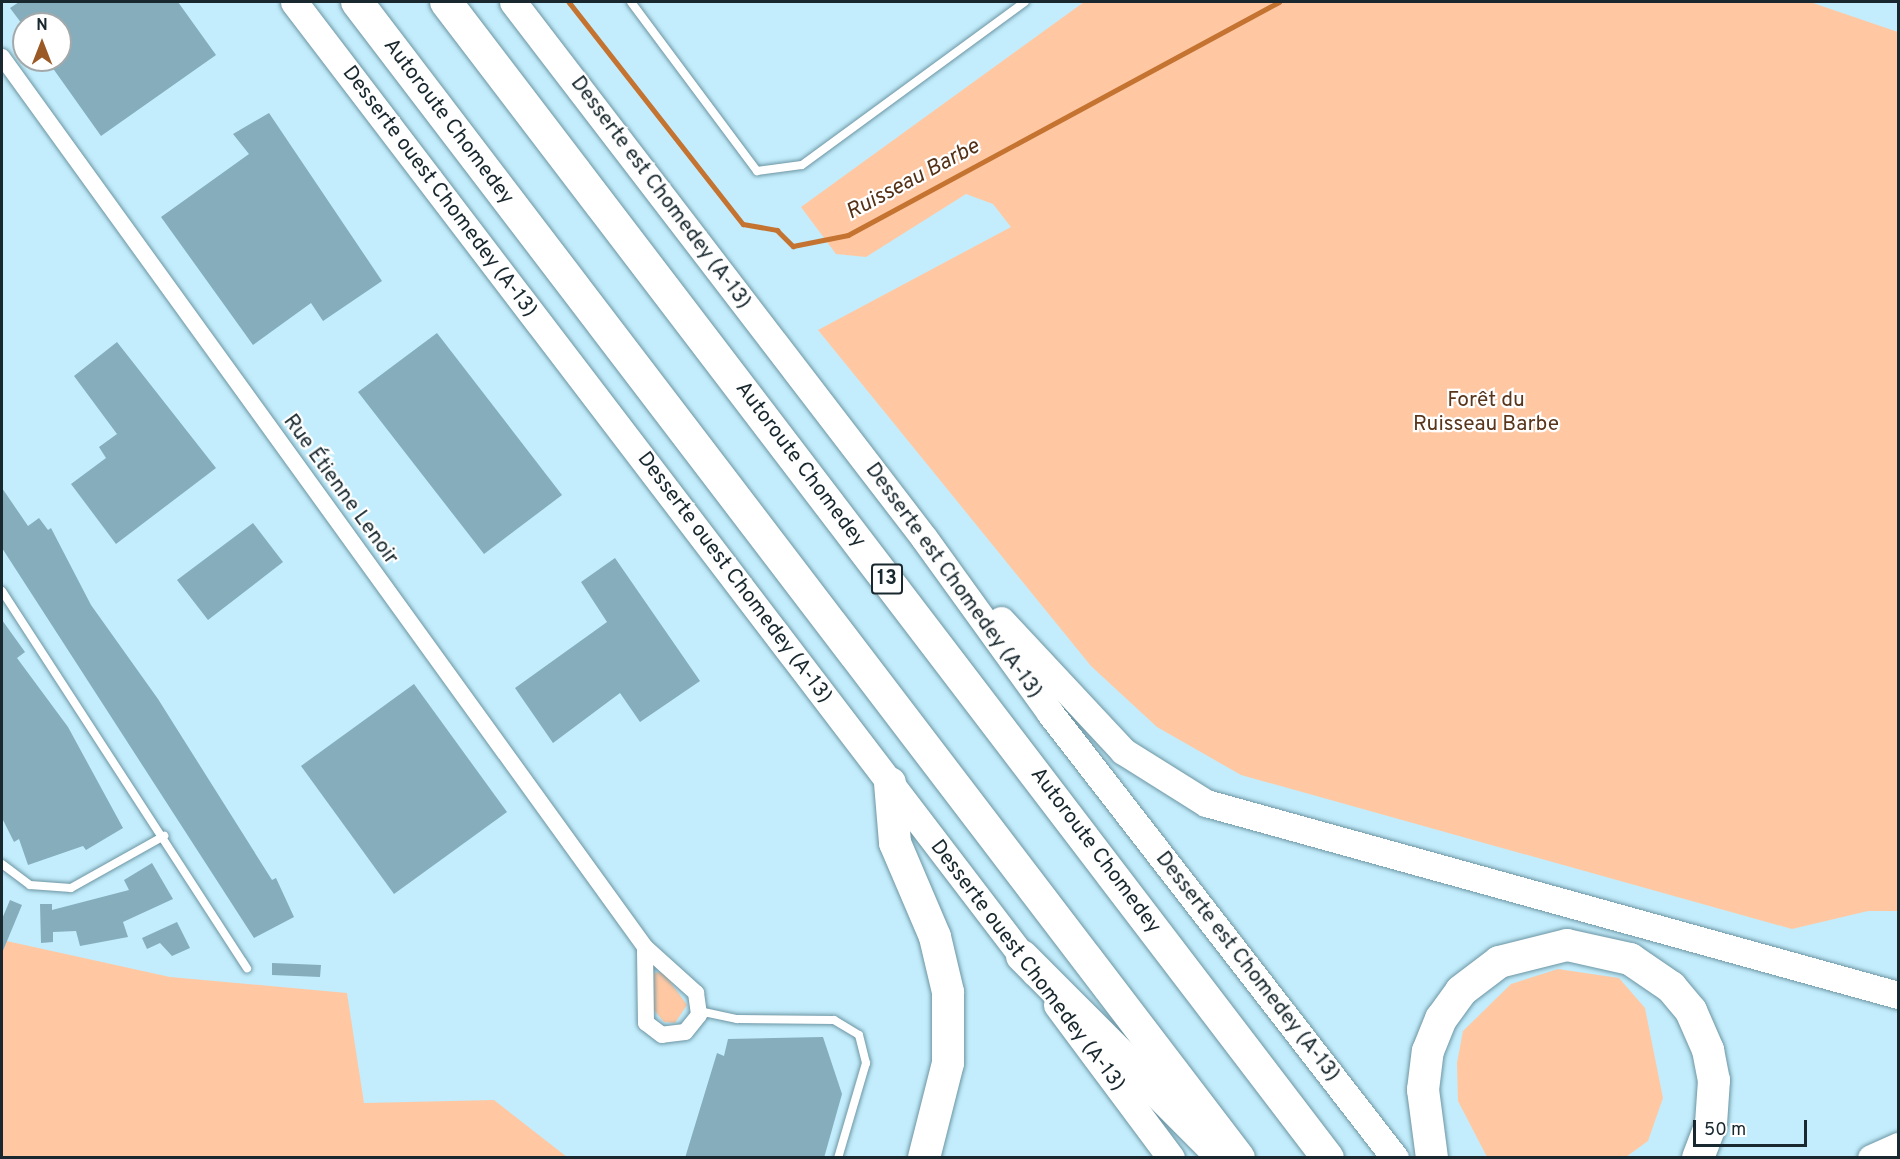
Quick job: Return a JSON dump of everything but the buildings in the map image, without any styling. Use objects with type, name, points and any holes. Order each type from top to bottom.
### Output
[{"type":"highway","name":"Autoroute Chomedey","points":[[357,2],[1239,1158]]},
{"type":"highway","name":"Autoroute Chomedey","points":[[446,2],[1328,1158]]},
{"type":"highway","points":[[890,783],[896,843],[935,937],[948,1000],[946,1078],[924,1158]]},
{"type":"highway","points":[[1432,1158],[1423,1090],[1428,1051],[1441,1019],[1461,991],[1500,962],[1567,945],[1630,959],[1665,982],[1691,1011],[1708,1050],[1714,1080],[1710,1124],[1698,1158]]},
{"type":"highway","points":[[1022,956],[1222,1158]]},
{"type":"main road","name":"Desserte ouest Chomedey (A-13)","points":[[294,2],[1022,956],[1171,1158]]},
{"type":"main road","name":"Desserte est Chomedey (A-13)","points":[[513,2],[924,538],[1057,722],[1395,1158]]},
{"type":"main road","points":[[924,538],[1107,735],[1150,772],[1186,794],[1251,819],[1899,995]]},
{"type":"main road","points":[[1872,1158],[1899,1146]]},
{"type":"street","name":"Rue Étienne Lenoir","points":[[2,57],[645,947],[691,986],[699,1011]]},
{"type":"street","points":[[645,947],[643,1009],[650,1029],[677,1035],[692,1027],[699,1011]]},
{"type":"lane","points":[[631,2],[757,171],[802,165],[1025,2]]},
{"type":"lane","points":[[2,591],[164,836],[247,968]]},
{"type":"lane","points":[[2,864],[30,885],[71,888],[164,836]]},
{"type":"lane","points":[[699,1011],[737,1019],[834,1020],[852,1027],[864,1044],[866,1063],[838,1158]]},
{"type":"green space","name":"Forêt du Ruisseau Barbe","points":[[1084,2],[1810,2],[1898,32],[1898,911],[1868,911],[1792,929],[1241,775],[1157,727],[1091,666],[818,330],[1011,227],[993,204],[966,194],[866,257],[836,254],[801,207]]},
{"type":"green space","points":[[2,940],[170,977],[347,993],[364,1103],[494,1100],[567,1157],[2,1158]]},
{"type":"green space","points":[[1558,969],[1619,978],[1645,1008],[1663,1098],[1648,1141],[1626,1157],[1487,1157],[1458,1101],[1457,1063],[1463,1031],[1511,984]]},
{"type":"green space","points":[[663,972],[687,1005],[675,1023],[664,1022],[654,1010],[654,973]]},
{"type":"waterway","name":"Ruisseau Barbe","points":[[569,2],[743,224],[777,230],[793,246],[848,235],[1279,2]]}]
